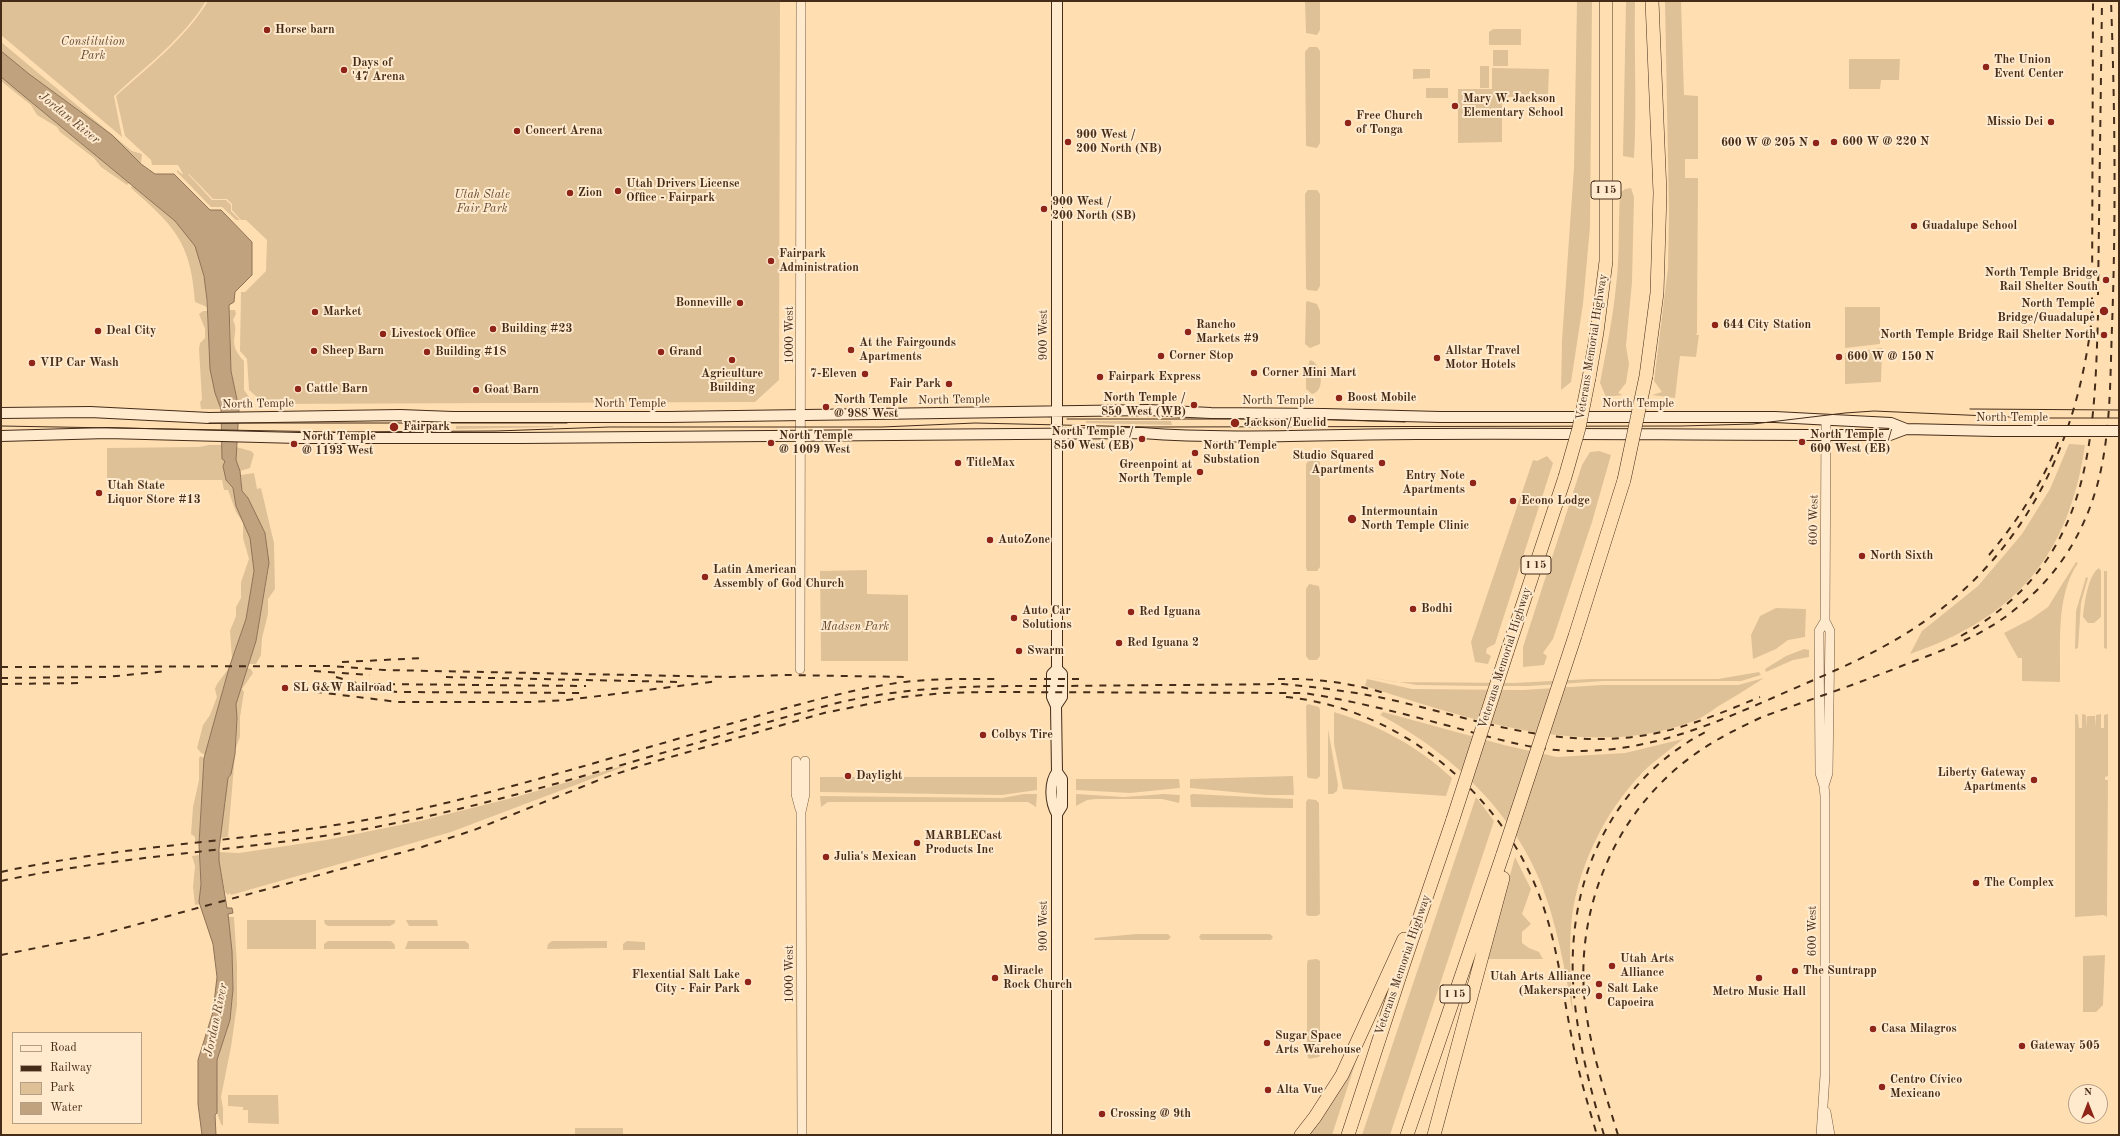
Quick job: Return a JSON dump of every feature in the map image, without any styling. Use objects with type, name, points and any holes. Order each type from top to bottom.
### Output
[{"type":"highway","name":"Veterans Memorial Highway","points":[[1348,1135],[1372,1058],[1453,819],[1565,477],[1579,428],[1597,332],[1606,261],[1606,1]]},
{"type":"highway","points":[[1434,1135],[1506,854],[1531,770],[1624,480],[1646,376],[1656,293],[1660,192],[1652,1]]},
{"type":"highway","name":"I 15","points":[[1407,1135],[1506,854]]},
{"type":"highway","points":[[1301,1135],[1320,1111],[1342,1075],[1435,872]]},
{"type":"highway","points":[[1339,1135],[1372,1058]]},
{"type":"main road","name":"900 West","points":[[1057,1],[1057,669],[1062,674],[1062,697],[1056,706],[1057,772],[1062,779],[1062,806],[1057,814],[1057,1135]]},
{"type":"main road","name":"North Temple","points":[[1,413],[90,412],[209,418],[400,415],[453,417],[668,417],[1057,410],[1148,410],[1211,413],[1440,417],[1775,417],[1890,423],[1906,429],[2119,431]]},
{"type":"main road","name":"North Temple","points":[[1,436],[107,433],[248,437],[521,438],[1057,433],[1142,433],[1215,437],[1415,434],[1890,435],[1906,429]]},
{"type":"street","name":"1000 West","points":[[800,669],[802,436],[801,1]]},
{"type":"street","name":"600 West","points":[[1821,1135],[1825,1075],[1824,786],[1820,774],[1818,631],[1824,621],[1826,420]]},
{"type":"street","name":"1000 West","points":[[800,761],[805,794],[801,812],[802,1135]]},
{"type":"street","name":"600 West","points":[[1824,1101],[1830,1135]]},
{"type":"green space","name":"Constitution Park","points":[[1,1],[206,1],[197,15],[175,40],[114,96],[122,137],[1,35]]},
{"type":"green space","name":"Utah State Fair Park","points":[[208,1],[780,1],[779,380],[755,402],[265,404],[249,390],[247,359],[240,351],[241,292],[245,292],[266,271],[267,240],[246,220],[241,220],[232,210],[232,204],[227,199],[213,199],[189,174],[183,174],[178,165],[152,165],[151,160],[125,136],[116,96],[177,40],[199,15]]},
{"type":"green space","points":[[1305,1],[1320,1],[1320,30],[1317,35],[1306,33]]},
{"type":"green space","points":[[1577,1],[1592,1],[1590,227],[1583,304],[1571,382],[1561,390],[1562,340],[1574,167]]},
{"type":"green space","points":[[1626,1],[1635,1],[1634,158],[1623,156]]},
{"type":"green space","points":[[1665,1],[1681,1],[1684,95],[1698,96],[1698,159],[1685,159],[1685,178],[1698,178],[1696,335],[1699,335],[1696,357],[1680,356],[1675,398],[1652,395],[1662,392],[1654,381],[1668,268],[1669,213]]},
{"type":"green space","points":[[1493,29],[1521,29],[1521,45],[1489,45],[1489,32]]},
{"type":"green space","points":[[1,42],[132,151],[142,154],[141,164],[112,135],[29,74],[1,51]]},
{"type":"green space","points":[[1309,47],[1317,47],[1320,51],[1320,143],[1317,148],[1306,146],[1305,52]]},
{"type":"green space","points":[[1493,50],[1508,50],[1508,66],[1493,66]]},
{"type":"green space","points":[[1849,59],[1900,59],[1899,80],[1881,80],[1880,89],[1849,89]]},
{"type":"green space","points":[[1480,66],[1489,66],[1489,88],[1480,88]]},
{"type":"green space","points":[[1492,68],[1549,69],[1548,97],[1502,97],[1502,142],[1458,143],[1458,89],[1492,89]]},
{"type":"green space","points":[[1413,69],[1430,69],[1430,78],[1413,79]]},
{"type":"green space","points":[[1,77],[129,183],[127,185],[101,167],[94,158],[60,132],[57,127],[37,115],[31,105],[1,81]]},
{"type":"green space","points":[[1426,88],[1448,88],[1448,98],[1426,98]]},
{"type":"green space","points":[[177,170],[182,174],[188,174],[212,200],[226,200],[231,205],[231,211],[240,220],[236,220],[222,207],[211,207],[177,172]]},
{"type":"green space","points":[[132,186],[183,228],[195,246],[202,267],[207,307],[195,302],[193,281],[189,264],[178,237],[159,213],[131,188]]},
{"type":"green space","points":[[1631,188],[1634,197],[1632,282],[1626,346],[1629,364],[1626,383],[1618,393],[1623,395],[1606,397],[1600,383],[1615,298],[1620,193],[1625,189]]},
{"type":"green space","points":[[1308,190],[1317,190],[1320,194],[1320,286],[1317,291],[1307,290],[1306,288],[1305,194]]},
{"type":"green space","points":[[1307,301],[1317,304],[1320,311],[1320,344],[1310,348],[1305,344]]},
{"type":"green space","points":[[1845,307],[1880,307],[1880,344],[1845,348]]},
{"type":"green space","points":[[230,310],[235,310],[236,314],[233,320],[235,325],[234,343],[238,354],[244,361],[244,390],[253,402],[253,405],[249,409],[239,407],[231,371]]},
{"type":"green space","points":[[203,311],[207,311],[212,373],[221,409],[201,409],[200,402],[202,400],[199,349],[200,343],[205,338],[205,329],[199,314]]},
{"type":"green space","points":[[1882,348],[1881,382],[1845,384],[1845,353]]},
{"type":"green space","points":[[1310,360],[1317,366],[1321,377],[1319,388],[1312,394],[1306,389],[1306,372]]},
{"type":"green space","points":[[1086,421],[1171,421],[1172,425],[1086,423]]},
{"type":"green space","points":[[456,426],[553,426],[553,427],[456,429]]},
{"type":"green space","points":[[2069,444],[2085,445],[2077,484],[2066,519],[2050,550],[2031,578],[2007,601],[1979,622],[1947,639],[1910,654],[1922,631],[1978,586],[2022,534],[2050,489]]},
{"type":"green space","points":[[222,445],[222,459],[225,461],[223,466],[226,480],[233,488],[236,506],[250,538],[253,553],[254,571],[246,619],[232,659],[230,631],[236,616],[236,607],[241,598],[241,582],[249,559],[243,538],[243,523],[236,512],[228,490],[224,490],[222,480],[107,480],[107,448],[199,447]]},
{"type":"green space","points":[[236,447],[251,451],[254,454],[250,468],[240,471],[236,460]]},
{"type":"green space","points":[[1599,451],[1611,455],[1592,522],[1553,639],[1543,653],[1547,656],[1544,665],[1523,667],[1523,647],[1582,465],[1590,452]]},
{"type":"green space","points":[[1312,456],[1318,458],[1320,463],[1320,567],[1317,571],[1307,571],[1306,464]]},
{"type":"green space","points":[[1547,456],[1553,463],[1495,644],[1487,648],[1486,653],[1491,656],[1488,664],[1475,662],[1471,642],[1533,460],[1537,461]]},
{"type":"green space","points":[[254,473],[257,489],[261,488],[274,543],[275,589],[268,599],[268,614],[262,638],[261,655],[256,664],[249,664],[256,641],[269,567],[265,533],[248,498],[242,491],[241,475]]},
{"type":"green space","points":[[2076,562],[2078,563],[2071,576],[2062,606],[2060,682],[2022,681],[2022,658],[2018,658],[2004,633],[2031,619],[2048,607]]},
{"type":"green space","points":[[2099,568],[2101,571],[2101,617],[2094,623],[2088,623],[2083,617],[2089,583],[2095,571]]},
{"type":"green space","name":"Madsen Park","points":[[867,570],[867,594],[908,595],[908,661],[821,661],[820,571]]},
{"type":"green space","points":[[2104,571],[2107,571],[2107,649],[2104,648]]},
{"type":"green space","points":[[2086,577],[2088,578],[2081,603],[2078,648],[2075,649],[2076,611]]},
{"type":"green space","points":[[1309,584],[1319,586],[1320,592],[1320,656],[1317,660],[1309,660],[1306,656],[1306,589]]},
{"type":"green space","points":[[1776,608],[1806,609],[1805,637],[1788,640],[1776,649],[1753,659],[1751,635],[1760,616]]},
{"type":"green space","points":[[1804,649],[1809,650],[1809,657],[1793,660],[1766,672],[1765,669],[1786,656]]},
{"type":"green space","points":[[229,668],[205,755],[197,748],[203,725],[210,715],[217,697],[215,689],[217,684]]},
{"type":"green space","points":[[247,668],[251,669],[253,673],[242,689],[244,692],[240,717],[240,737],[236,748],[237,718],[235,704]]},
{"type":"green space","points":[[1759,672],[1761,675],[1741,681],[1604,681],[1530,686],[1417,685],[1398,682],[1514,683],[1590,679],[1718,679]]},
{"type":"green space","points":[[1764,678],[1703,717],[1694,721],[1654,733],[1612,737],[1570,736],[1528,731],[1445,711],[1365,686],[1367,679],[1412,689],[1523,690],[1602,685],[1738,685]]},
{"type":"green space","points":[[1308,704],[1319,707],[1320,710],[1320,776],[1317,779],[1308,778],[1307,776],[1306,706]]},
{"type":"green space","points":[[1334,712],[1382,730],[1411,746],[1425,756],[1452,778],[1446,796],[1343,789],[1334,744]]},
{"type":"green space","points":[[1383,712],[1504,745],[1557,757],[1625,753],[1683,739],[1643,772],[1629,788],[1604,824],[1585,864],[1578,885],[1570,938],[1573,1013],[1560,946],[1553,919],[1538,875],[1523,846],[1505,819],[1484,794],[1460,771],[1435,750],[1408,731],[1380,715]]},
{"type":"green space","points":[[2075,714],[2078,715],[2079,728],[2082,728],[2082,714],[2086,715],[2086,728],[2087,716],[2095,716],[2096,728],[2096,715],[2101,714],[2101,728],[2104,728],[2104,715],[2108,714],[2108,776],[2105,777],[2105,780],[2108,780],[2107,917],[2104,915],[2075,917]]},
{"type":"green space","points":[[1328,729],[1338,785],[1337,791],[1333,794],[1328,794]]},
{"type":"green space","points":[[235,754],[228,837],[220,838],[228,778],[231,774]]},
{"type":"green space","points":[[200,756],[204,758],[199,841],[195,841],[195,837],[191,834],[193,807],[199,780]]},
{"type":"green space","points":[[626,765],[451,832],[231,895],[230,893],[228,895],[225,892],[219,861],[219,852],[239,853],[326,840],[420,821],[516,797]]},
{"type":"green space","points":[[1293,776],[1294,795],[1266,795],[1190,788],[1190,779]]},
{"type":"green space","points":[[820,777],[1037,777],[1037,790],[1002,795],[820,792]]},
{"type":"green space","points":[[1076,779],[1179,779],[1180,788],[1130,793],[1076,790]]},
{"type":"green space","points":[[1024,794],[1037,794],[1036,807],[1028,802],[828,802],[821,807],[820,796],[1002,798]]},
{"type":"green space","points":[[1076,794],[1124,797],[1164,794],[1180,795],[1179,803],[1162,799],[1096,799],[1087,800],[1076,806]]},
{"type":"green space","points":[[1190,795],[1293,799],[1293,808],[1191,807]]},
{"type":"green space","points":[[1476,797],[1494,821],[1390,1135],[1362,1135]]},
{"type":"green space","points":[[1308,799],[1316,800],[1319,803],[1320,914],[1317,916],[1308,916],[1306,914],[1306,802]]},
{"type":"green space","points":[[199,855],[201,884],[200,904],[195,905],[193,887],[195,866],[192,856]]},
{"type":"green space","points":[[1515,857],[1531,889],[1522,914],[1531,924],[1522,932],[1522,943],[1539,952],[1543,959],[1487,959]]},
{"type":"green space","points":[[228,917],[234,917],[237,965],[237,1005],[231,1047],[221,1097],[223,1108],[223,1126],[217,1113],[217,1060],[230,1020],[233,989],[232,951]]},
{"type":"green space","points":[[247,920],[316,920],[316,949],[247,949]]},
{"type":"green space","points":[[324,920],[395,920],[395,923],[390,926],[328,926],[325,924]]},
{"type":"green space","points":[[406,920],[437,920],[438,926],[409,926]]},
{"type":"green space","points":[[1136,934],[1168,934],[1171,937],[1168,940],[1095,940],[1094,938]]},
{"type":"green space","points":[[1201,934],[1270,934],[1273,937],[1271,940],[1201,940],[1199,937]]},
{"type":"green space","points":[[328,941],[391,941],[395,945],[395,949],[324,949],[324,944]]},
{"type":"green space","points":[[408,941],[465,941],[469,944],[469,949],[405,949]]},
{"type":"green space","points":[[552,941],[607,941],[607,948],[547,949],[548,944]]},
{"type":"green space","points":[[627,941],[645,942],[645,950],[623,950],[623,944]]},
{"type":"green space","points":[[2105,955],[2103,1005],[2096,1012],[2083,1012],[2083,956]]},
{"type":"green space","points":[[1317,959],[1320,961],[1320,1055],[1319,1057],[1309,1059],[1307,1055],[1307,963],[1308,960]]},
{"type":"green space","points":[[1362,1043],[1332,1135],[1308,1135]]},
{"type":"green space","points":[[228,1095],[278,1095],[279,1124],[248,1123],[248,1110],[243,1110],[243,1107],[228,1106]]},
{"type":"green space","points":[[575,1128],[623,1128],[623,1135],[575,1135]]},
{"type":"water","name":"Jordan River","points":[[1,51],[29,74],[112,135],[141,164],[155,174],[174,174],[210,210],[221,210],[252,242],[252,275],[235,292],[234,302],[229,305],[231,371],[239,409],[236,460],[240,471],[242,491],[248,498],[265,533],[269,563],[256,641],[236,704],[237,718],[235,754],[231,774],[228,778],[219,849],[219,861],[227,908],[232,908],[233,913],[228,914],[232,951],[233,989],[230,1020],[217,1060],[217,1113],[215,1115],[216,1135],[202,1135],[198,1104],[198,1060],[213,1012],[217,977],[213,944],[199,902],[201,884],[199,844],[204,758],[229,668],[246,619],[254,571],[250,538],[236,506],[233,488],[226,480],[223,466],[225,461],[222,459],[221,409],[215,393],[210,369],[207,300],[204,276],[195,246],[175,221],[1,77]]},
{"type":"tram line","points":[[1970,409],[2119,410]]},
{"type":"tram line","points":[[1,426],[335,432],[496,431],[609,427],[882,427],[975,423],[1147,427],[1681,426],[1753,424],[1874,411],[2034,418],[2119,418]]},
{"type":"tram line","points":[[1067,419],[1304,419],[1405,422]]},
{"type":"tram line","points":[[209,423],[567,423]]},
{"type":"railway","points":[[1,955],[91,937],[422,847],[474,830],[604,778],[643,765],[824,713],[903,697],[944,693],[986,692],[1304,693],[1371,706],[1527,746],[1563,751],[1582,751],[1634,746],[1682,734],[1730,716],[1842,667],[1874,652],[1905,634],[1946,605],[1981,573],[2011,537],[2036,498],[2057,456],[2073,412],[2084,365],[2092,317],[2093,1]]},
{"type":"railway","points":[[2098,295],[2102,1]]},
{"type":"railway","points":[[1618,1135],[1598,1070],[1590,1037],[1585,1003],[1583,967],[1587,930],[1595,895],[1608,861],[1625,829],[1646,799],[1672,773],[1701,750],[1738,728],[1762,717],[1934,654],[1964,641],[1992,626],[2018,607],[2045,582],[2067,553],[2084,521],[2091,504],[2102,467],[2110,387],[2114,205],[2114,123],[2111,1]]},
{"type":"railway","points":[[2084,337],[2087,303]]},
{"type":"railway","points":[[1961,636],[2004,607],[2036,574],[2060,538],[2076,498],[2087,456],[2093,411],[2098,315]]},
{"type":"railway","points":[[1989,555],[2031,498],[2048,466],[2061,434]]},
{"type":"railway","points":[[342,662],[424,658]]},
{"type":"railway","points":[[1,667],[329,666],[384,670],[731,677],[787,675],[905,677]]},
{"type":"railway","points":[[1,678],[106,677],[167,671]]},
{"type":"railway","points":[[314,671],[370,675]]},
{"type":"railway","points":[[336,677],[377,689],[397,692],[584,693]]},
{"type":"railway","points":[[446,677],[679,682]]},
{"type":"railway","points":[[1,872],[103,854],[258,836],[360,821],[452,802],[835,695],[876,686],[923,680],[1000,679]]},
{"type":"railway","points":[[1030,679],[1084,679]]},
{"type":"railway","points":[[1278,679],[1306,679],[1333,682],[1388,694]]},
{"type":"railway","points":[[301,690],[398,702],[530,702],[567,700],[719,681]]},
{"type":"railway","points":[[1,684],[85,683]]},
{"type":"railway","points":[[374,684],[586,686]]},
{"type":"railway","points":[[1,881],[48,872],[141,858],[283,842],[329,835],[434,815],[550,785],[837,703],[866,697],[922,690],[1004,686],[1283,684],[1375,696],[1492,725],[1551,736],[1580,739],[1610,739],[1640,736],[1671,730],[1760,697]]},
{"type":"railway","points":[[1286,697],[1328,705],[1369,718],[1407,738],[1442,763],[1474,792],[1501,825],[1524,861],[1547,917],[1560,971],[1569,1026],[1578,1067],[1597,1135]]},
{"type":"railway","points":[[1604,1135],[1584,1059],[1577,1020],[1573,981],[1574,942],[1579,904],[1589,868],[1604,834],[1623,802],[1648,774],[1677,750],[1711,729]]},
{"type":"place","name":"Horse barn","points":[[267,30]]},
{"type":"place","name":"The Union Event Center","points":[[1986,67]]},
{"type":"place","name":"Days of '47 Arena","points":[[344,70]]},
{"type":"place","name":"Mary W. Jackson Elementary School","points":[[1455,106]]},
{"type":"place","name":"Missio Dei","points":[[2051,122]]},
{"type":"place","name":"Free Church of Tonga","points":[[1348,123]]},
{"type":"place","name":"Concert Arena","points":[[517,131]]},
{"type":"place","name":"900 West / 200 North (NB)","points":[[1068,142]]},
{"type":"place","name":"600 W @ 220 N","points":[[1834,142]]},
{"type":"place","name":"600 W @ 205 N","points":[[1816,143]]},
{"type":"place","name":"Utah Drivers License Office - Fairpark","points":[[618,191]]},
{"type":"place","name":"Zion","points":[[570,193]]},
{"type":"place","name":"900 West / 200 North (SB)","points":[[1044,209]]},
{"type":"place","name":"Guadalupe School","points":[[1914,226]]},
{"type":"place","name":"Fairpark Administration","points":[[771,261]]},
{"type":"place","name":"North Temple Bridge Rail Shelter South","points":[[2106,280]]},
{"type":"place","name":"Bonneville","points":[[740,303]]},
{"type":"place","name":"North Temple Bridge/Guadalupe","points":[[2104,311]]},
{"type":"place","name":"Market","points":[[315,312]]},
{"type":"place","name":"644 City Station","points":[[1715,325]]},
{"type":"place","name":"Building #23","points":[[493,329]]},
{"type":"place","name":"Deal City","points":[[98,331]]},
{"type":"place","name":"Rancho Markets #9","points":[[1188,332]]},
{"type":"place","name":"Livestock Office","points":[[383,334]]},
{"type":"place","name":"North Temple Bridge Rail Shelter North","points":[[2104,335]]},
{"type":"place","name":"At the Fairgounds Apartments","points":[[851,350]]},
{"type":"place","name":"Sheep Barn","points":[[314,351]]},
{"type":"place","name":"Building #18","points":[[427,352]]},
{"type":"place","name":"Grand","points":[[661,352]]},
{"type":"place","name":"Corner Stop","points":[[1161,356]]},
{"type":"place","name":"600 W @ 150 N","points":[[1839,357]]},
{"type":"place","name":"Allstar Travel Motor Hotels","points":[[1437,358]]},
{"type":"place","name":"Agriculture Building","points":[[732,360]]},
{"type":"place","name":"VIP Car Wash","points":[[32,363]]},
{"type":"place","name":"Corner Mini Mart","points":[[1254,373]]},
{"type":"place","name":"7-Eleven","points":[[865,374]]},
{"type":"place","name":"Fairpark Express","points":[[1100,377]]},
{"type":"place","name":"Fair Park","points":[[949,384]]},
{"type":"place","name":"Cattle Barn","points":[[298,389]]},
{"type":"place","name":"Goat Barn","points":[[476,390]]},
{"type":"place","name":"Boost Mobile","points":[[1339,398]]},
{"type":"place","name":"North Temple / 850 West (WB)","points":[[1194,405]]},
{"type":"place","name":"North Temple @ 988 West","points":[[826,407]]},
{"type":"place","name":"Jackson/Euclid","points":[[1235,423]]},
{"type":"place","name":"Fairpark","points":[[394,427]]},
{"type":"place","name":"North Temple / 850 West (EB)","points":[[1142,439]]},
{"type":"place","name":"North Temple / 600 West (EB)","points":[[1802,442]]},
{"type":"place","name":"North Temple @ 1009 West","points":[[771,443]]},
{"type":"place","name":"North Temple @ 1193 West","points":[[294,444]]},
{"type":"place","name":"North Temple Substation","points":[[1195,453]]},
{"type":"place","name":"TitleMax","points":[[958,463]]},
{"type":"place","name":"Studio Squared Apartments","points":[[1382,463]]},
{"type":"place","name":"Greenpoint at North Temple","points":[[1200,472]]},
{"type":"place","name":"Entry Note Apartments","points":[[1473,483]]},
{"type":"place","name":"Utah State Liquor Store #13","points":[[99,493]]},
{"type":"place","name":"Econo Lodge","points":[[1513,501]]},
{"type":"place","name":"Intermountain North Temple Clinic","points":[[1352,519]]},
{"type":"place","name":"AutoZone","points":[[990,540]]},
{"type":"place","name":"North Sixth","points":[[1862,556]]},
{"type":"place","name":"Latin American Assembly of God Church","points":[[705,577]]},
{"type":"place","name":"Bodhi","points":[[1413,609]]},
{"type":"place","name":"Red Iguana","points":[[1131,612]]},
{"type":"place","name":"Auto Car Solutions","points":[[1014,618]]},
{"type":"place","name":"Red Iguana 2","points":[[1119,643]]},
{"type":"place","name":"Swarm","points":[[1019,651]]},
{"type":"place","name":"SL G&W Railroad","points":[[285,688]]},
{"type":"place","name":"Colbys Tire","points":[[983,735]]},
{"type":"place","name":"Daylight","points":[[848,776]]},
{"type":"place","name":"Liberty Gateway Apartments","points":[[2034,780]]},
{"type":"place","name":"MARBLECast Products Inc","points":[[917,843]]},
{"type":"place","name":"Julia's Mexican","points":[[826,857]]},
{"type":"place","name":"The Complex","points":[[1976,883]]},
{"type":"place","name":"Utah Arts Alliance","points":[[1612,966]]},
{"type":"place","name":"The Suntrapp","points":[[1795,971]]},
{"type":"place","name":"Miracle Rock Church","points":[[995,978]]},
{"type":"place","name":"Metro Music Hall","points":[[1759,978]]},
{"type":"place","name":"Flexential Salt Lake City - Fair Park","points":[[748,982]]},
{"type":"place","name":"Utah Arts Alliance (Makerspace)","points":[[1599,984]]},
{"type":"place","name":"Salt Lake Capoeira","points":[[1599,996]]},
{"type":"place","name":"Casa Milagros","points":[[1873,1029]]},
{"type":"place","name":"Sugar Space Arts Warehouse","points":[[1267,1043]]},
{"type":"place","name":"Gateway 505","points":[[2022,1046]]},
{"type":"place","name":"Centro Cívico Mexicano","points":[[1882,1087]]},
{"type":"place","name":"Alta Vue","points":[[1268,1090]]},
{"type":"place","name":"Crossing @ 9th","points":[[1102,1114]]}]
